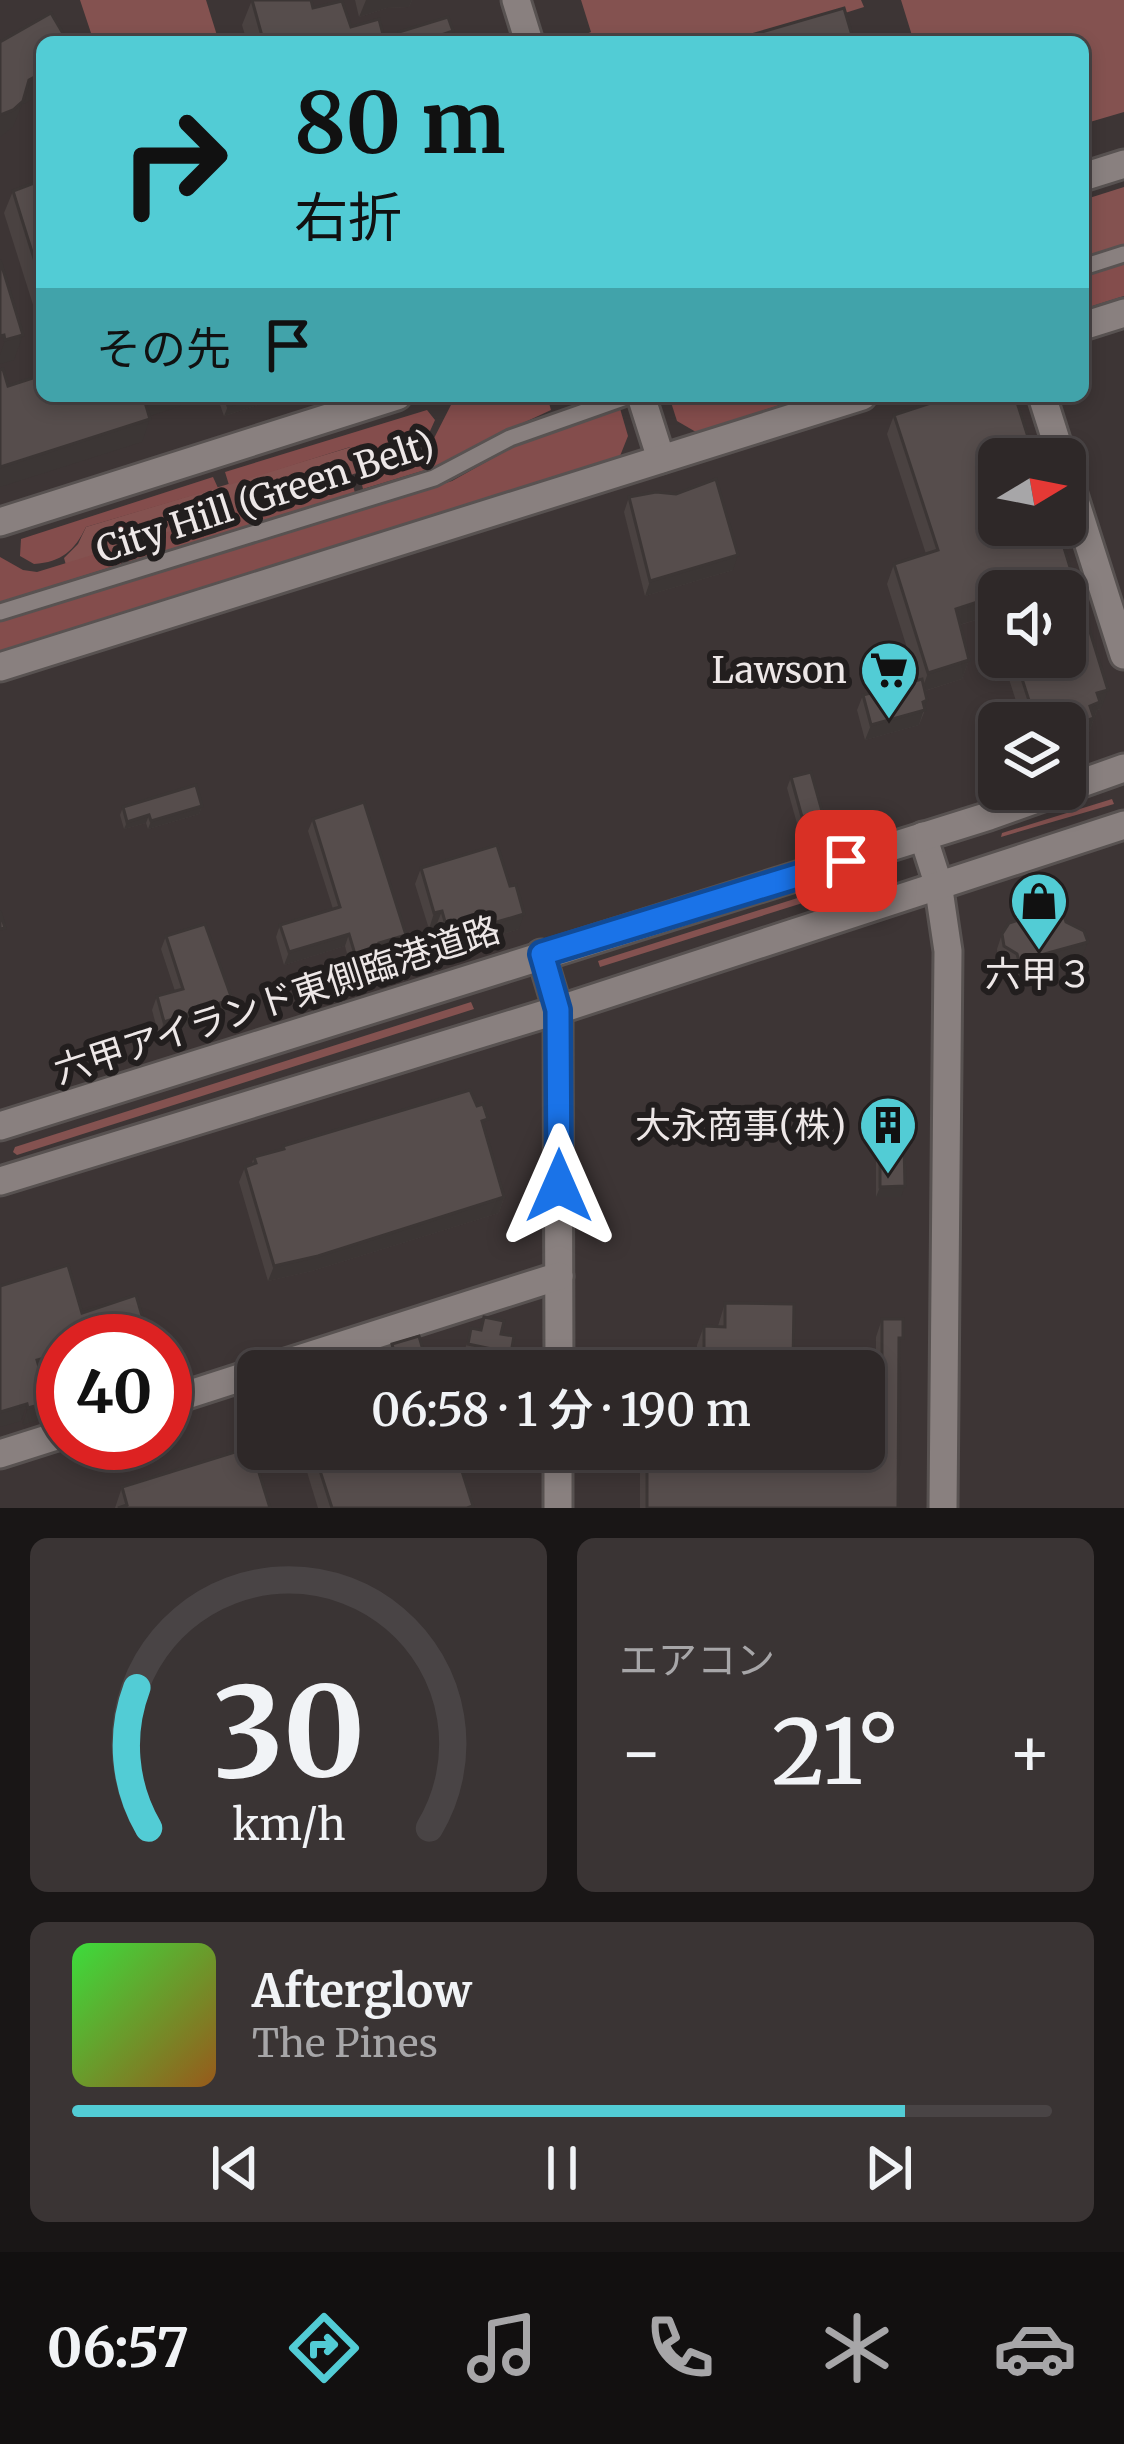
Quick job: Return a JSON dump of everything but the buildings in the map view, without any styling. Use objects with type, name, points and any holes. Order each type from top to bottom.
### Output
[{"type":"street","points":[[516,0],[527,36]]},
{"type":"street","points":[[1089,175],[1124,164]]},
{"type":"street","points":[[1089,265],[1124,254]]},
{"type":"street","points":[[1089,324],[1124,313]]},
{"type":"street","points":[[0,522],[378,402]]},
{"type":"street","name":"City Hill (Green Belt)","points":[[0,612],[434,478],[510,438],[608,402]]},
{"type":"street","points":[[643,402],[661,459]]},
{"type":"street","points":[[0,667],[843,402]]},
{"type":"street","points":[[1044,402],[1055,438]]},
{"type":"street","points":[[1086,536],[1124,656]]},
{"type":"street","name":"六甲アイランド東側臨港道路","points":[[0,1126],[923,836],[1124,768]]},
{"type":"street","points":[[0,1181],[558,1010],[1124,825]]},
{"type":"street","points":[[923,836],[938,883],[948,951],[943,1508]]},
{"type":"street","points":[[542,954],[558,1010],[559,1350]]},
{"type":"street","points":[[326,1350],[560,1276]]},
{"type":"street","points":[[192,1393],[237,1379]]},
{"type":"street","points":[[0,1454],[36,1443]]},
{"type":"street","points":[[558,1470],[558,1508]]},
{"type":"shaded area","points":[[80,0],[206,0],[217,36],[92,36]]},
{"type":"shaded area","points":[[581,0],[861,0],[864,7],[771,36],[581,36],[591,32]]},
{"type":"shaded area","points":[[901,0],[1124,0],[1124,112],[1089,122],[1089,36],[912,36]]},
{"type":"shaded area","points":[[1124,187],[1124,248],[1089,259],[1089,198]]},
{"type":"shaded area","points":[[1124,260],[1124,296],[1089,307],[1089,271]]},
{"type":"shaded area","points":[[549,402],[551,410],[445,464],[363,489],[359,473],[429,448],[452,403]]},
{"type":"shaded area","points":[[671,402],[789,402],[696,432],[677,421]]},
{"type":"shaded area","points":[[619,405],[628,436],[620,456],[0,652],[0,621],[452,481],[527,439]]},
{"type":"shaded area","points":[[427,410],[435,420],[426,440],[418,445],[383,455],[350,447],[229,485],[225,472]]},
{"type":"shaded area","points":[[351,447],[383,455],[385,464],[66,565],[64,558],[86,527]]},
{"type":"shaded area","points":[[350,475],[355,493],[129,562],[123,546]]},
{"type":"shaded area","points":[[213,477],[218,488],[86,527],[60,558],[34,564],[20,556],[21,539]]},
{"type":"shaded area","points":[[115,548],[121,564],[0,602],[0,557],[37,572]]},
{"type":"shaded area","points":[[1112,799],[1114,804],[1001,837],[1002,833]]},
{"type":"shaded area","points":[[845,883],[847,889],[600,967],[598,961]]},
{"type":"shaded area","points":[[471,1002],[474,1009],[17,1155],[13,1152],[15,1147]]},
{"type":"place","name":"Lawson","points":[[889,721]]},
{"type":"place","name":"六甲３","points":[[1039,952]]},
{"type":"place","name":"大永商事(株)","points":[[888,1176]]},
{"type":"route","points":[[559,1186],[558,1010],[542,954],[846,861]]}]
